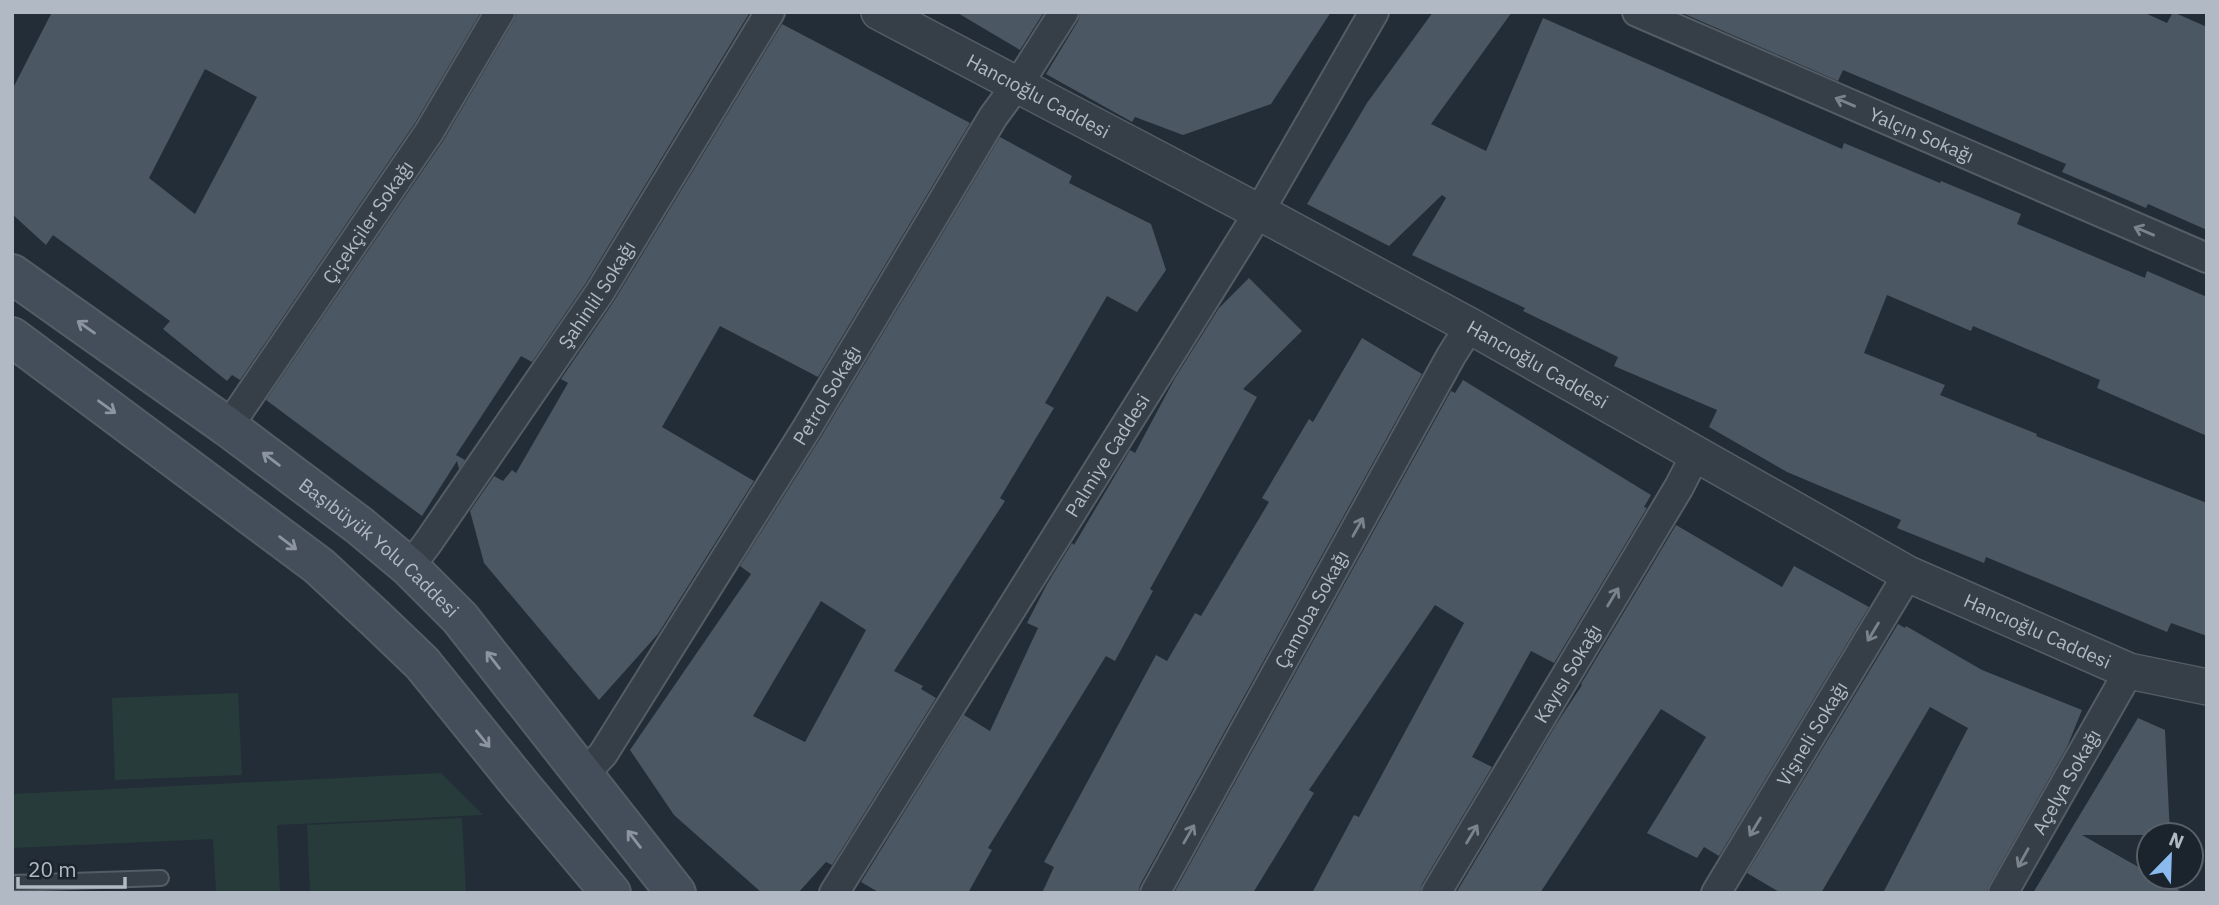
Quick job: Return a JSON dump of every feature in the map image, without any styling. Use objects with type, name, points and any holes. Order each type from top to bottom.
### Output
[{"type":"main road","name":"Başıbüyük Yolu Caddesi","points":[[12,274],[228,427],[360,526],[409,567],[460,618],[676,893]]},
{"type":"main road","points":[[12,337],[319,566],[422,663],[611,893]]},
{"type":"street","name":"Çiçekçiler Sokağı","points":[[228,427],[429,132],[500,12]]},
{"type":"street","name":"Şahinlil Sokağı","points":[[409,567],[600,292],[770,12]]},
{"type":"street","name":"Hancıoğlu Caddesi","points":[[879,12],[1470,326],[1908,574],[2129,671],[2207,687]]},
{"type":"street","name":"Petrol Sokağı","points":[[583,775],[603,754],[807,428],[993,117],[1065,12]]},
{"type":"street","name":"Palmiye Caddesi","points":[[834,893],[1259,212],[1374,12]]},
{"type":"street","name":"Yalçın Sokağı","points":[[1637,12],[2207,258]]},
{"type":"street","name":"Çamoba Sokağı","points":[[1155,893],[1470,326]]},
{"type":"street","name":"Kayısı Sokağı","points":[[1436,893],[1679,487],[1696,454]]},
{"type":"street","name":"Vişneli Sokağı","points":[[1716,893],[1908,574]]},
{"type":"street","name":"Açelya Sokağı","points":[[2003,893],[2129,671]]},
{"type":"lane","points":[[12,883],[161,878]]},
{"type":"green space","points":[[238,693],[242,775],[115,780],[112,698]]},
{"type":"green space","points":[[441,773],[483,815],[277,825],[280,893],[216,893],[213,839],[12,848],[12,794]]},
{"type":"green space","points":[[462,818],[466,893],[310,893],[307,825]]},
{"type":"building","points":[[52,12],[481,12],[415,123],[240,380],[232,375],[227,381],[163,329],[170,321],[53,235],[46,245],[12,214],[12,90]],"holes":[[[205,69],[257,97],[195,214],[149,178]]]},
{"type":"building","points":[[517,12],[750,12],[586,283],[532,362],[521,356],[456,455],[465,460],[459,469],[457,461],[422,516],[266,400],[443,141]]},
{"type":"building","points":[[956,12],[1044,12],[1020,50]]},
{"type":"building","points":[[1081,12],[1331,12],[1271,104],[1183,135],[1135,117],[1132,122],[1046,74]]},
{"type":"building","points":[[1433,12],[1512,12],[1431,124],[1486,151],[1543,18],[1842,149],[1844,143],[2021,214],[2017,224],[2145,278],[2147,271],[2207,297],[2207,436],[2097,388],[2100,380],[1973,326],[1971,331],[1887,295],[1864,353],[1945,385],[1940,395],[2207,503],[2207,636],[2171,623],[2167,632],[1986,557],[1984,563],[1897,528],[1901,520],[1787,472],[1709,427],[1717,410],[1614,366],[1618,357],[1523,311],[1525,308],[1412,255],[1446,198],[1442,195],[1389,246],[1307,204],[1367,103]]},
{"type":"building","points":[[1680,12],[2143,12],[2167,23],[2173,12],[2207,27],[2207,230],[2148,204],[2146,208],[2062,172],[2066,164],[1843,70],[1838,81]]},
{"type":"building","points":[[782,24],[970,123],[818,377],[720,326],[662,427],[754,481],[658,634],[599,700],[484,563],[470,511],[494,476],[503,481],[512,470],[516,473],[568,383],[561,379],[614,301]]},
{"type":"building","points":[[1000,137],[1072,176],[1069,183],[1151,224],[1166,270],[1137,312],[1107,296],[1045,403],[1054,408],[1000,498],[1005,501],[894,671],[923,686],[921,689],[936,698],[832,865],[826,862],[798,893],[762,893],[674,815],[630,750],[751,574],[740,566],[821,437]],"holes":[[[821,601],[866,630],[805,742],[753,716]]]},
{"type":"building","points":[[1249,278],[1302,331],[1243,389],[1257,397],[1150,589],[1153,591],[1115,661],[1106,656],[988,848],[992,850],[968,893],[880,893],[861,882],[964,715],[990,731],[1038,628],[1027,623],[1047,584],[1072,543],[1074,545],[1130,450],[1135,453],[1175,378],[1219,308]]},
{"type":"building","points":[[1362,338],[1422,374],[1138,893],[1042,893],[1054,867],[1044,862],[1156,655],[1167,661],[1195,613],[1201,616],[1269,502],[1262,498],[1309,419],[1313,422]]},
{"type":"building","points":[[1463,380],[1651,495],[1644,507],[1647,508],[1554,663],[1531,651],[1472,757],[1492,767],[1419,893],[1312,893],[1354,815],[1359,817],[1464,623],[1435,605],[1309,790],[1314,793],[1253,893],[1174,893],[1451,391],[1455,393]]},
{"type":"building","points":[[1676,525],[1782,587],[1794,566],[1869,607],[1719,856],[1704,847],[1697,858],[1647,833],[1706,737],[1661,709],[1540,893],[1456,893],[1582,685]]},
{"type":"building","points":[[1898,624],[1982,670],[2082,710],[2067,747],[1986,893],[1883,893],[1968,728],[1930,707],[1821,893],[1781,893],[1747,873]]},
{"type":"building","points":[[2138,718],[2165,730],[2169,821],[2135,821],[2135,835],[2082,835],[2135,865],[2135,891],[2184,893],[2033,893]]}]
